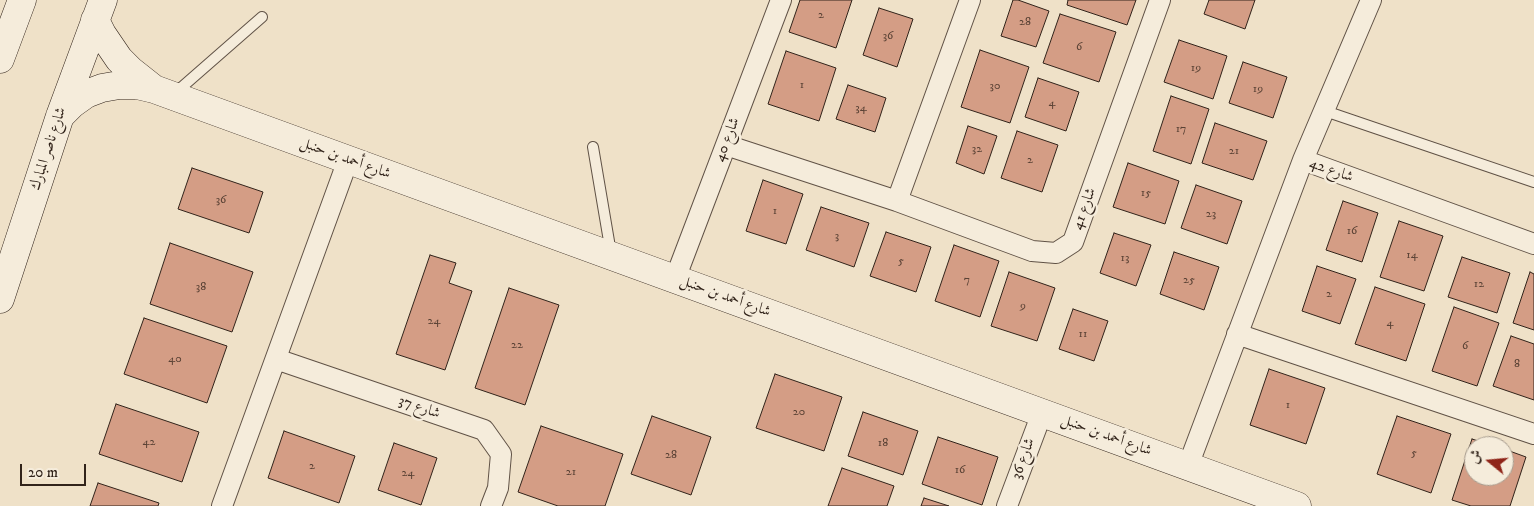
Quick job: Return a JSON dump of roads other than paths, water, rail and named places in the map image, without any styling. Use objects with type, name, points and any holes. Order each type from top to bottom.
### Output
[{"type":"street","points":[[0,59],[22,0]]},
{"type":"street","name":"شارع 40","points":[[675,279],[781,0]]},
{"type":"street","points":[[897,201],[970,0]]},
{"type":"street","name":"شارع 41","points":[[726,145],[897,201],[1032,251],[1056,253],[1073,242],[1160,0]]},
{"type":"street","points":[[1302,160],[1325,111],[1371,0]]},
{"type":"street","name":"شارع أحمد بن حنبل","points":[[99,10],[102,34],[119,59],[130,70],[163,93]]},
{"type":"street","name":"شارع ناصر المبارك","points":[[0,299],[60,116],[99,10]]},
{"type":"street","name":"شارع أحمد بن حنبل","points":[[60,116],[79,99],[102,88],[119,85],[137,85],[163,93],[1188,466],[1283,504]]},
{"type":"street","points":[[222,506],[348,160]]},
{"type":"street","name":"شارع 42","points":[[1188,466],[1302,160],[1534,244]]},
{"type":"street","points":[[1237,334],[1534,434]]},
{"type":"street","name":"شارع 37","points":[[276,359],[484,430],[501,454],[498,488],[492,506]]},
{"type":"street","name":"شارع 36","points":[[1007,506],[1042,413]]},
{"type":"lane","points":[[163,93],[262,17]]},
{"type":"lane","points":[[1325,111],[1534,182]]},
{"type":"lane","points":[[592,147],[612,256]]}]
